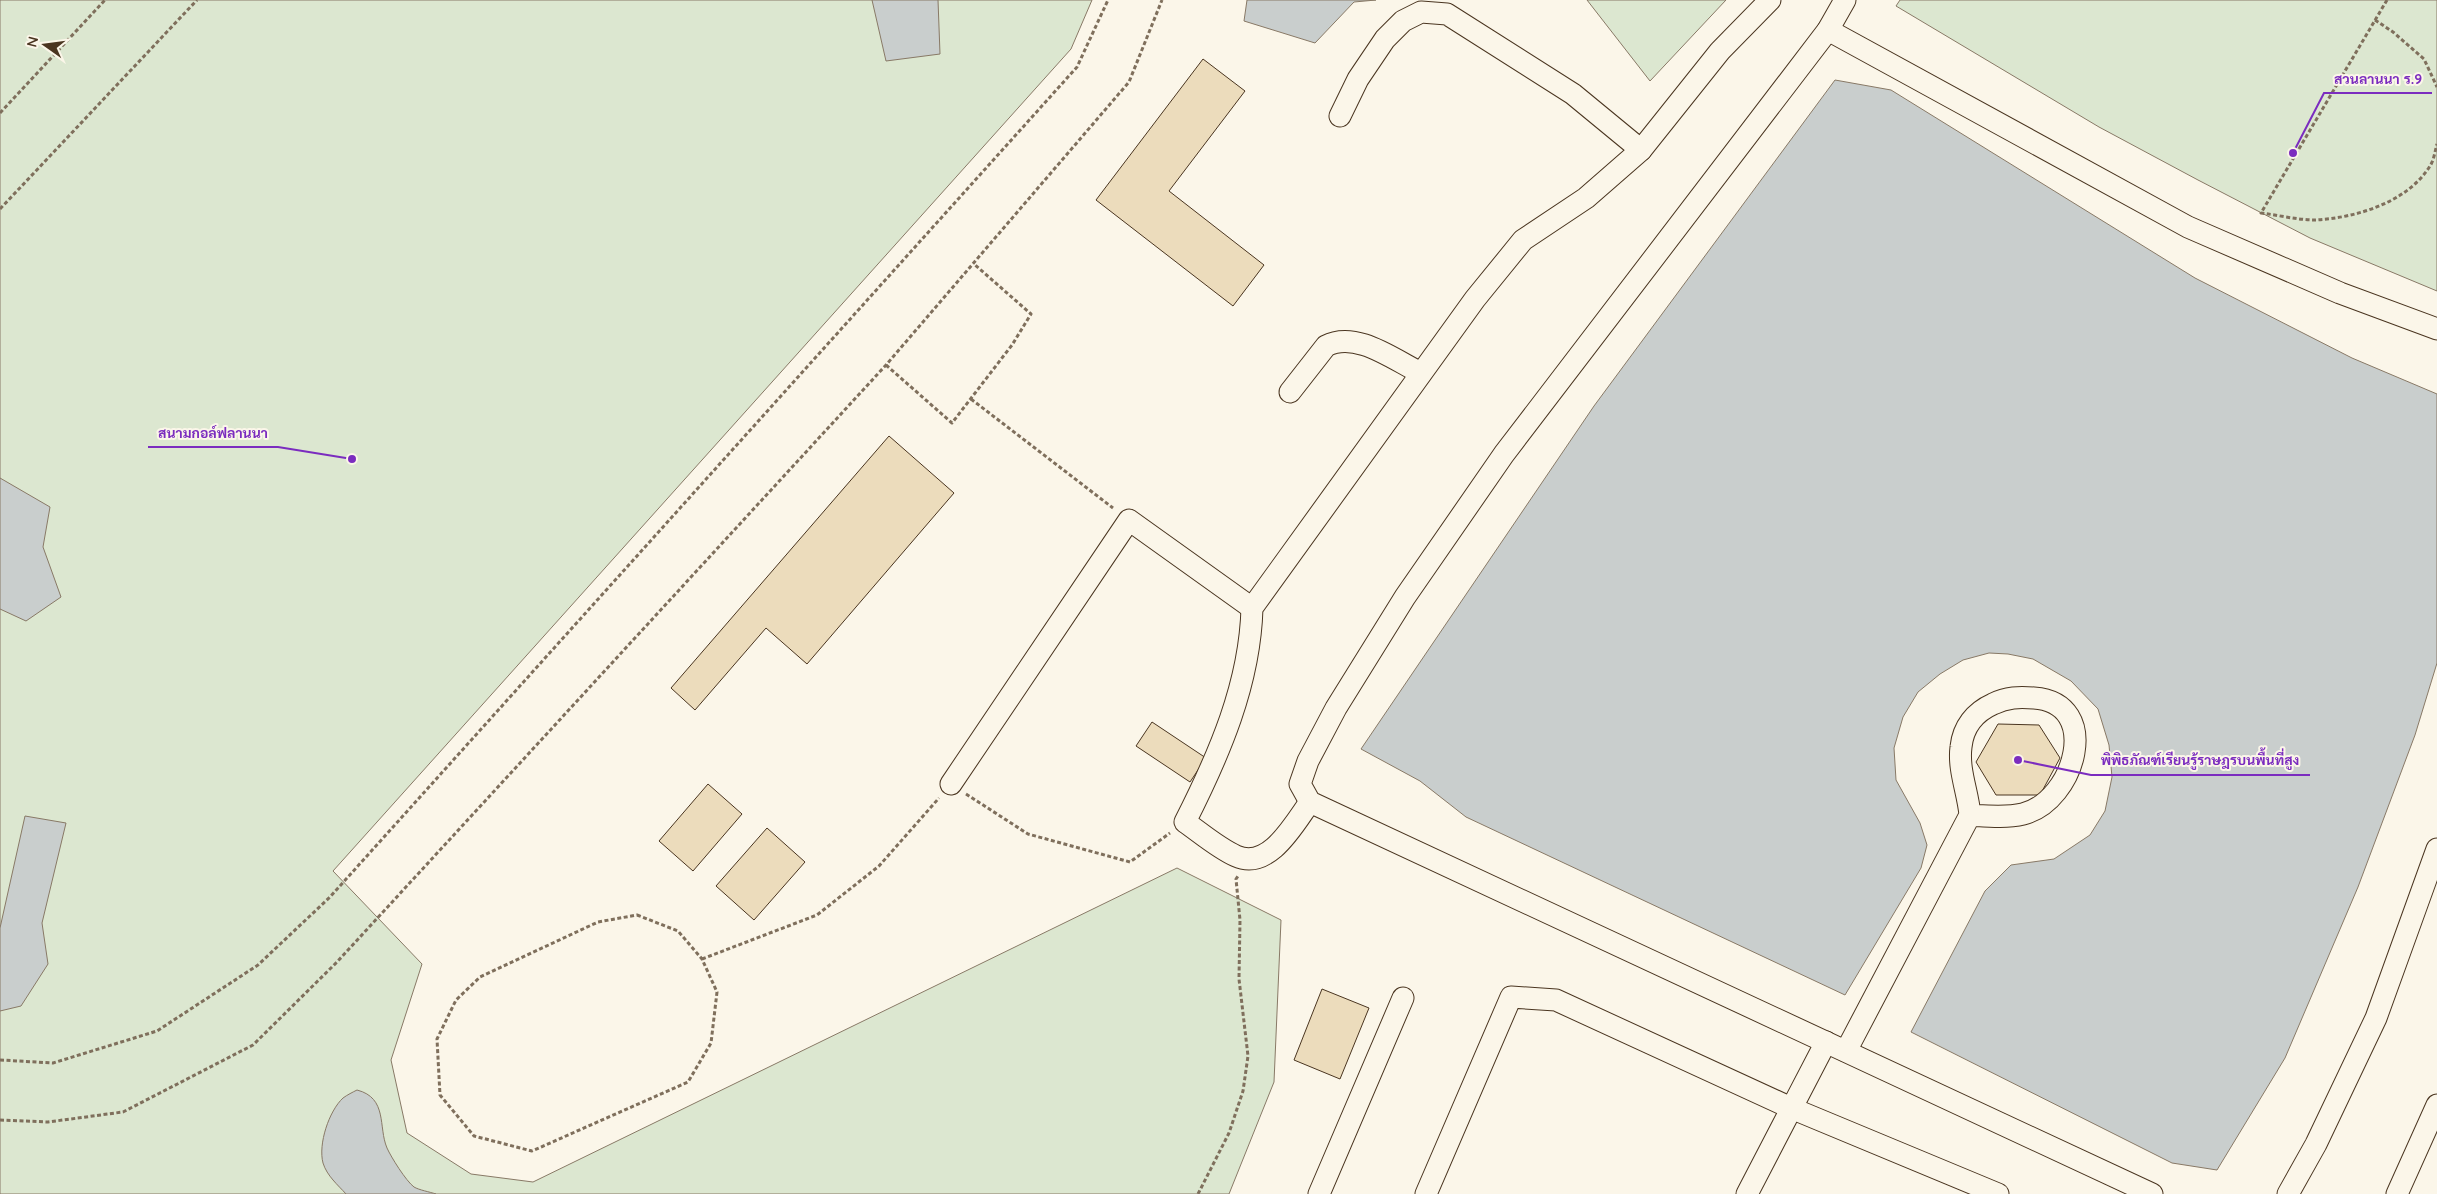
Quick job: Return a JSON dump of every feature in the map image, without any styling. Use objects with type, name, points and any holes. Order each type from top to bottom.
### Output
[{"type":"street","points":[[1310,802],[1280,842],[1262,856],[1249,860],[1236,856],[1185,822],[1210,772],[1226,734],[1241,685],[1252,635],[1252,608],[1475,299],[1524,240],[1586,198],[1641,150],[1720,50],[1770,0]]},
{"type":"street","points":[[1845,0],[1828,30],[1504,454],[1405,597],[1336,708],[1308,762],[1300,784],[1310,802],[2152,1194]]},
{"type":"street","points":[[1340,116],[1358,79],[1385,39],[1403,21],[1421,12],[1447,14],[1573,94],[1641,150]]},
{"type":"street","points":[[1828,30],[2188,227],[2340,293],[2437,329]]},
{"type":"street","points":[[1290,392],[1326,346],[1334,342],[1357,341],[1422,373]]},
{"type":"street","points":[[951,784],[1129,520],[1252,608]]},
{"type":"street","points":[[1846,1051],[1970,815],[1963,777],[1961,747],[1965,731],[1974,715],[2001,700],[2018,697],[2042,699],[2059,705],[2069,718],[2075,735],[2075,751],[2069,770],[2057,790],[2045,804],[2024,814],[2003,816],[1970,815]]},
{"type":"street","points":[[2288,1194],[2316,1144],[2376,1018],[2437,849]]},
{"type":"street","points":[[1426,1194],[1511,997],[1556,1000],[1791,1108],[1998,1194]]},
{"type":"street","points":[[1319,1194],[1404,998]]},
{"type":"street","points":[[1747,1194],[1826,1042]]},
{"type":"street","points":[[2397,1194],[2437,1106]]},
{"type":"path","points":[[0,114],[105,0]]},
{"type":"path","points":[[0,209],[197,0]]},
{"type":"path","points":[[0,1060],[54,1063],[157,1032],[258,965],[330,897],[1077,67],[1108,0]]},
{"type":"path","points":[[0,1120],[48,1122],[123,1112],[253,1045],[337,962],[886,365],[974,264],[1129,82],[1162,0]]},
{"type":"path","points":[[2387,0],[2261,213],[2314,220],[2360,212],[2383,204],[2406,191],[2430,166],[2437,144]]},
{"type":"path","points":[[2375,20],[2394,32],[2424,59],[2437,87]]},
{"type":"path","points":[[886,365],[952,423],[1012,345],[1030,314],[974,264]]},
{"type":"path","points":[[971,399],[1129,520]]},
{"type":"path","points":[[702,959],[817,915],[879,866],[951,784],[1028,834],[1130,862],[1185,822]]},
{"type":"path","points":[[1198,1194],[1230,1133],[1243,1091],[1248,1056],[1239,979],[1240,920],[1236,879],[1249,860]]},
{"type":"path","points":[[637,914],[678,931],[702,959],[717,992],[711,1043],[688,1082],[532,1151],[474,1136],[440,1095],[437,1039],[456,1000],[480,977],[598,922],[637,914]]},
{"type":"green space","points":[[0,0],[1092,0],[1071,49],[333,871],[422,964],[391,1060],[407,1133],[471,1174],[533,1182],[1177,868],[1281,920],[1274,1082],[1229,1194],[0,1194]]},
{"type":"green space","points":[[1587,0],[1726,0],[1650,81]]},
{"type":"green space","points":[[1900,0],[2437,0],[2437,291],[2310,238],[2099,127],[1896,6]]},
{"type":"shaded area","points":[[872,0],[938,0],[940,54],[886,61]]},
{"type":"shaded area","points":[[1247,0],[1376,0],[1354,2],[1315,43],[1244,21]]},
{"type":"shaded area","points":[[1835,80],[1891,90],[2195,278],[2352,358],[2437,394],[2437,663],[2415,735],[2358,887],[2285,1058],[2217,1170],[2172,1163],[1911,1032],[1985,891],[2011,865],[2054,859],[2090,835],[2105,811],[2112,777],[2109,745],[2098,709],[2071,681],[2033,659],[2008,654],[1989,653],[1963,660],[1940,674],[1918,692],[1903,717],[1894,748],[1896,780],[1920,823],[1927,845],[1921,868],[1845,995],[1466,817],[1420,781],[1361,749],[1594,406]]},
{"type":"shaded area","points":[[0,478],[50,507],[43,547],[61,597],[26,621],[0,609]]},
{"type":"shaded area","points":[[25,816],[66,823],[42,923],[48,964],[21,1006],[0,1011],[0,928]]},
{"type":"shaded area","points":[[357,1090],[367,1094],[378,1106],[387,1148],[407,1180],[416,1188],[436,1194],[346,1194],[330,1176],[323,1163],[322,1155],[323,1138],[326,1128],[338,1104],[343,1098]]},
{"type":"building","points":[[1203,59],[1245,91],[1169,191],[1264,265],[1233,306],[1096,200]]},
{"type":"building","points":[[889,436],[954,493],[807,664],[766,628],[695,710],[671,688]]},
{"type":"building","points":[[1152,722],[1206,758],[1190,782],[1136,746]]},
{"type":"building","points":[[1998,724],[2039,725],[2060,758],[2040,795],[1996,795],[1976,762]]},
{"type":"building","points":[[708,784],[742,814],[693,871],[659,841]]},
{"type":"building","points":[[767,828],[805,862],[754,920],[716,886]]},
{"type":"building","points":[[1322,989],[1369,1008],[1340,1079],[1294,1060]]},
{"type":"place","name":"สวนลานนา ร.9","points":[[2293,153]]},
{"type":"place","name":"สนามกอล์ฟลานนา","points":[[352,459]]},
{"type":"place","name":"พิพิธภัณฑ์เรียนรู้ราษฎรบนพื้นที่สูง","points":[[2018,760]]}]
